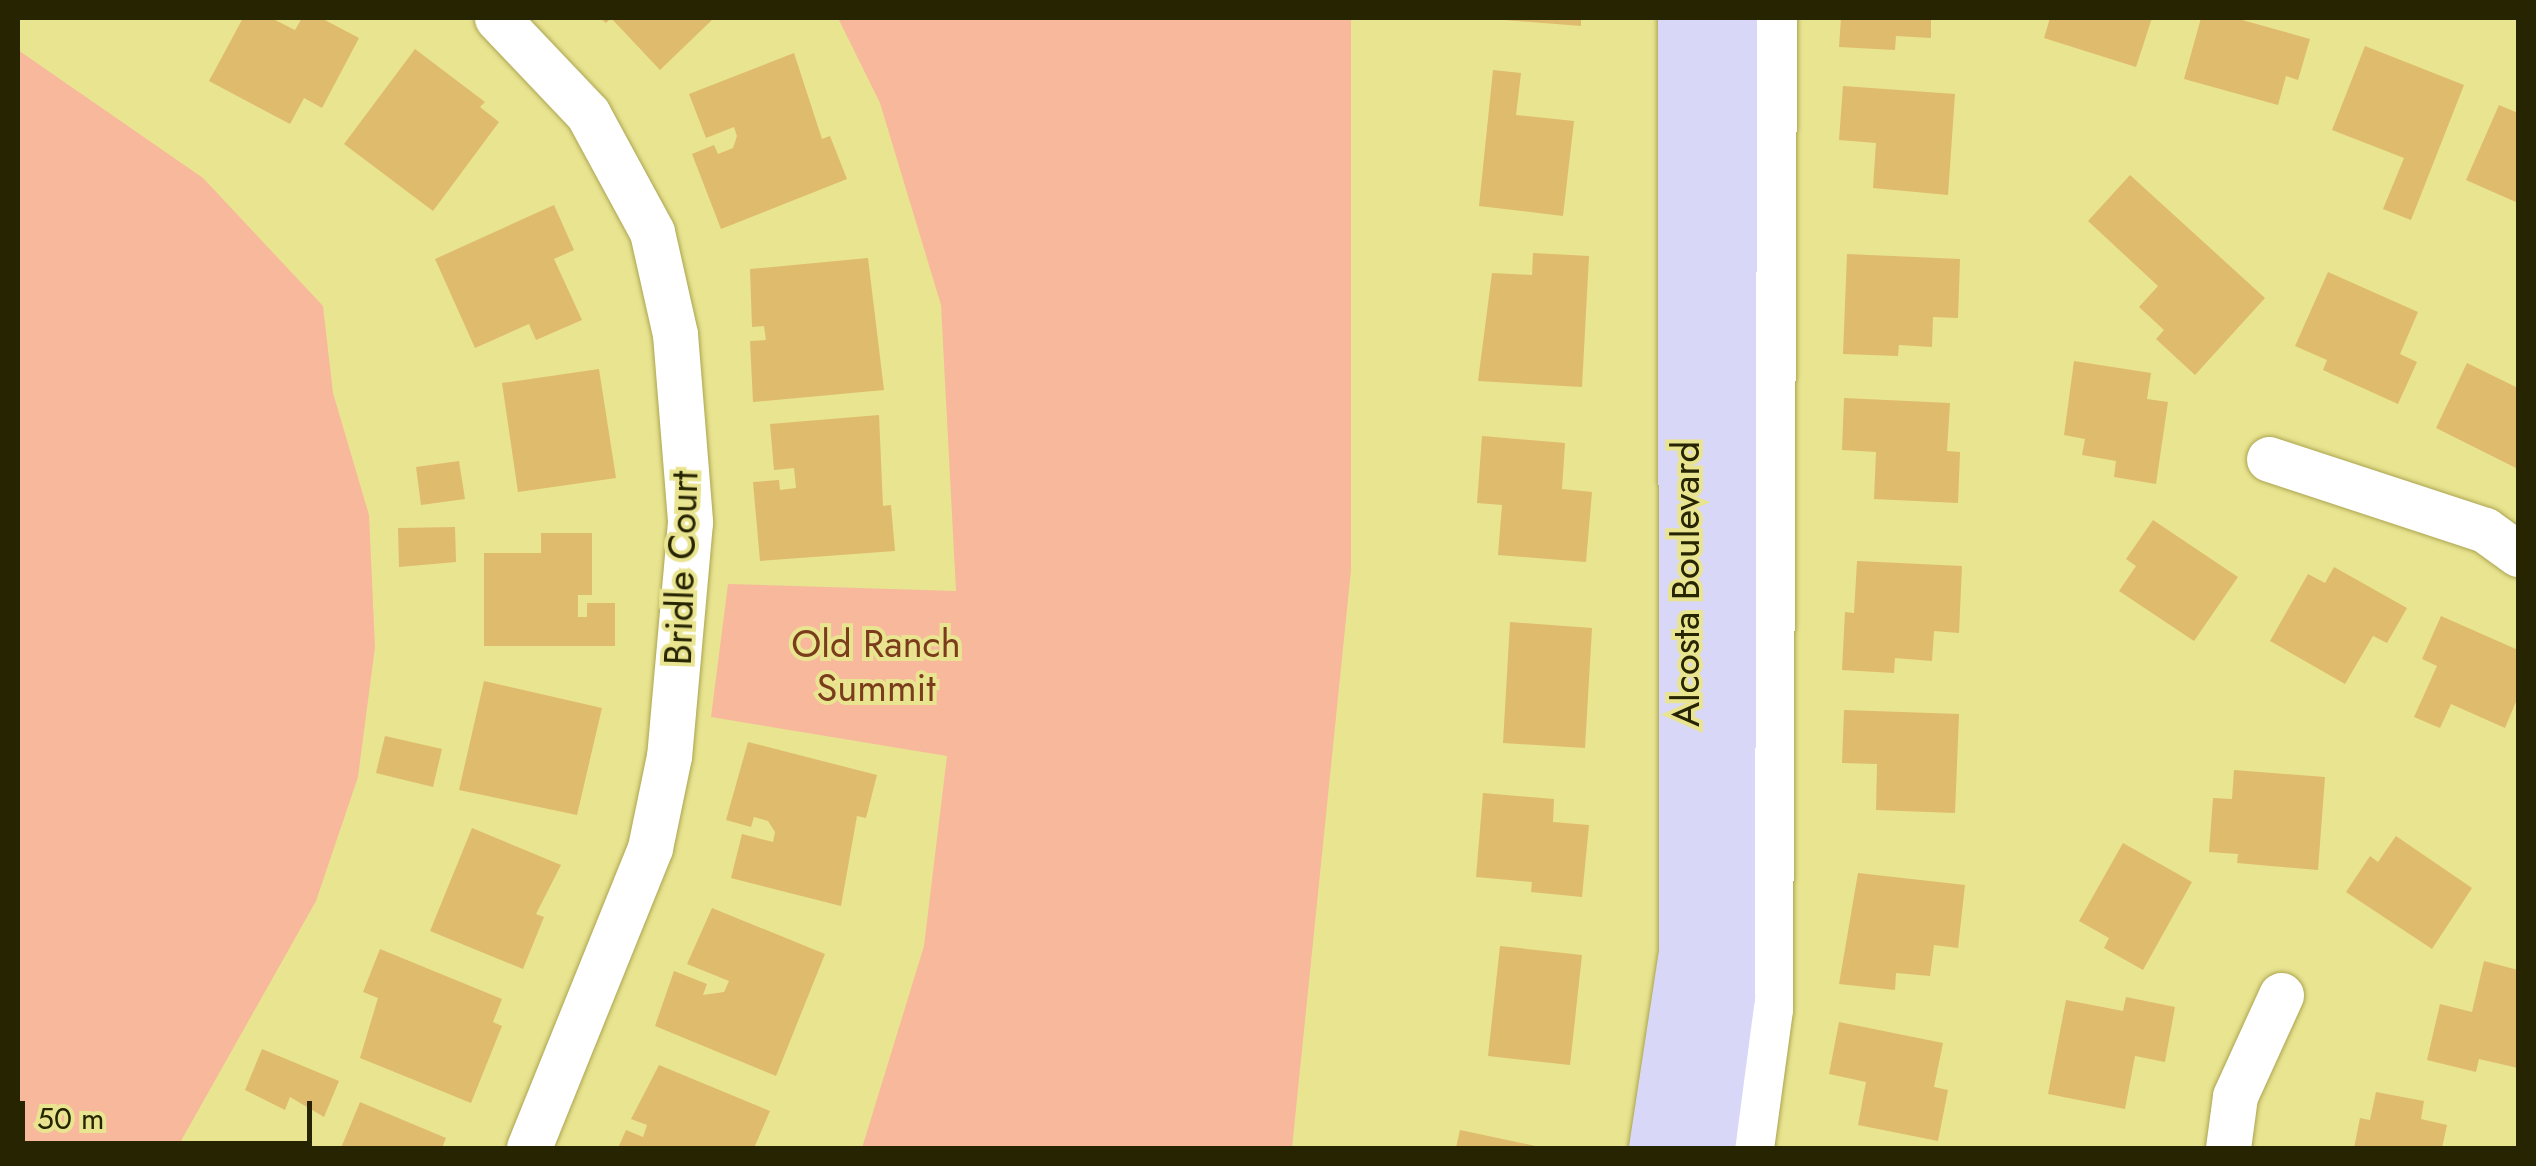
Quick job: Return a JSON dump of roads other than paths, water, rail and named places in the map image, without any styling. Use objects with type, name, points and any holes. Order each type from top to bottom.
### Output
[{"type":"main road","name":"Alcosta Boulevard","points":[[1656,1148],[1686,952],[1685,18]]},
{"type":"main road","name":"Alcosta Boulevard","points":[[1708,1148],[1727,996],[1729,18]]},
{"type":"street","name":"Bridle Court","points":[[497,18],[588,114],[652,232],[676,334],[690,522],[669,756],[650,848],[528,1148]]},
{"type":"street","points":[[1752,1148],[1770,1009],[1774,18]]},
{"type":"street","points":[[2268,459],[2485,530],[2518,554]]},
{"type":"street","points":[[2228,1148],[2235,1096],[2282,995]]},
{"type":"park label","name":"Old Ranch Summit","points":[[876,666]]}]
